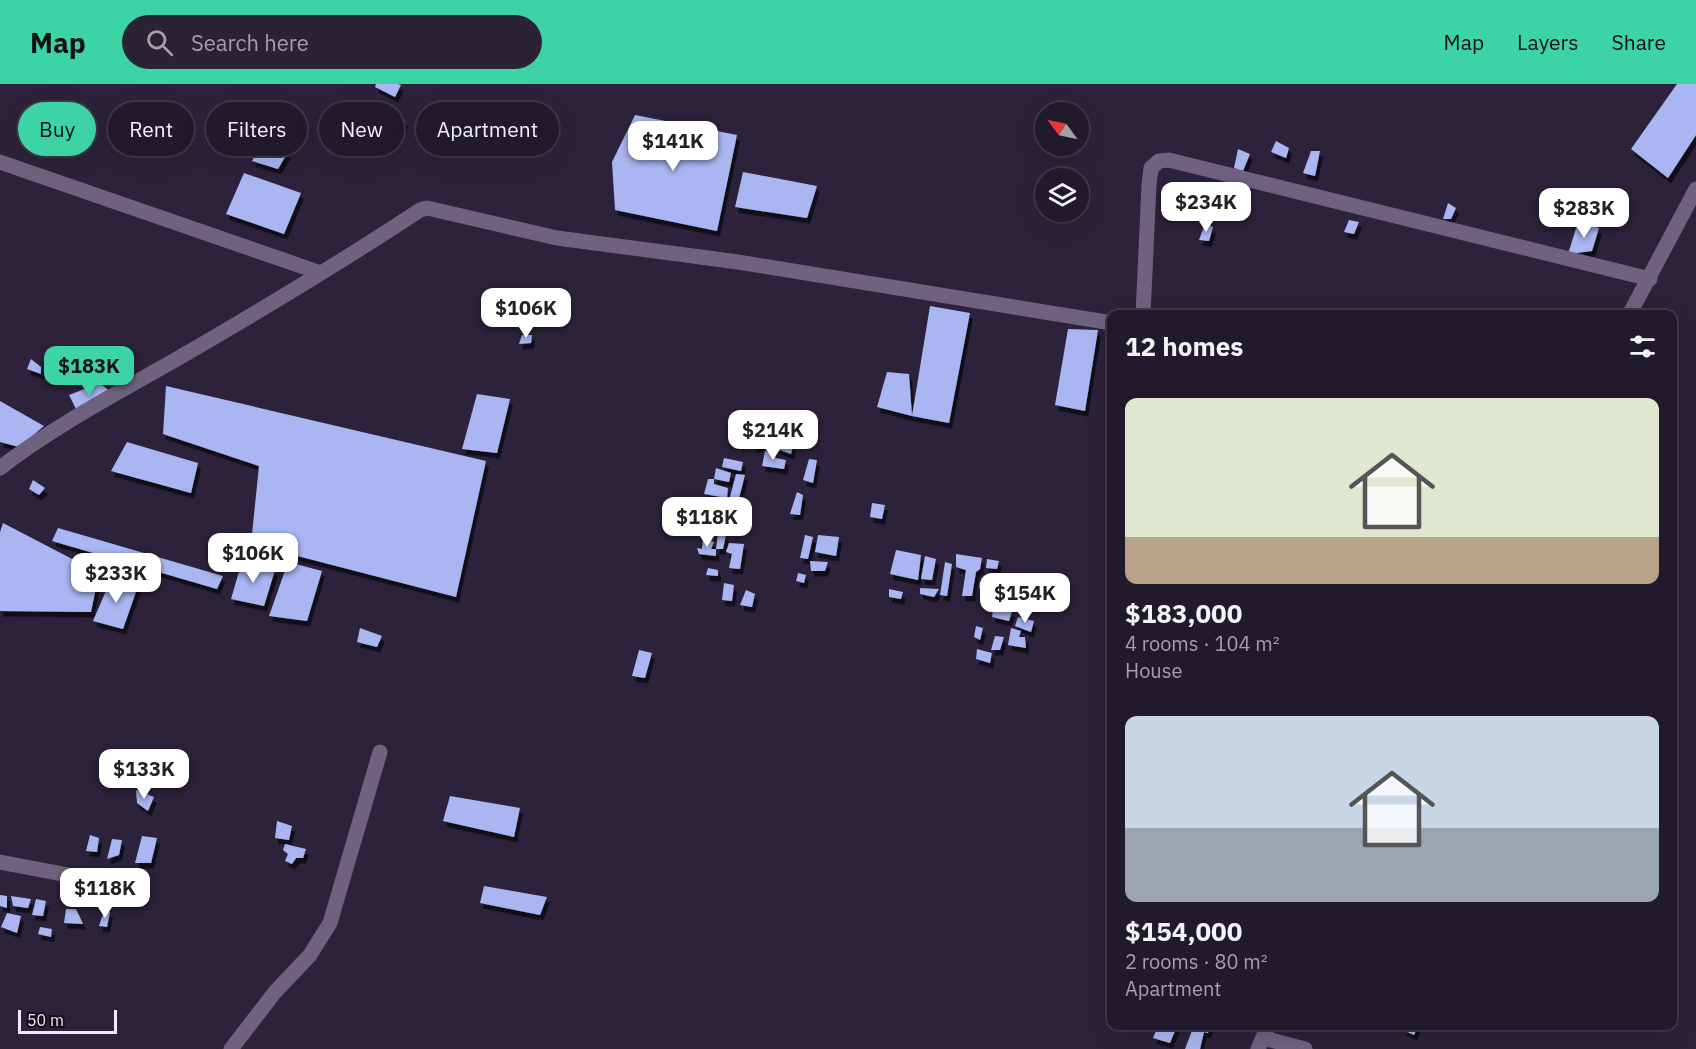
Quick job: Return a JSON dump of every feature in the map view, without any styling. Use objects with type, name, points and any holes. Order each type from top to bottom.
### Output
[{"type":"street","points":[[1143,310],[1151,168],[1159,161],[1170,160],[1650,279]]},
{"type":"street","points":[[0,162],[321,273]]},
{"type":"street","points":[[1632,310],[1696,189]]},
{"type":"street","points":[[0,468],[24,449],[97,404],[277,301],[420,210],[427,208],[589,244],[738,262],[1107,322]]},
{"type":"street","points":[[231,1049],[275,993],[310,955],[330,923],[380,752]]},
{"type":"street","points":[[0,862],[142,889]]},
{"type":"street","points":[[1263,1038],[1305,1049]]},
{"type":"building","points":[[376,84],[401,85],[395,97],[375,87]]},
{"type":"building","points":[[1677,84],[1696,84],[1696,135],[1668,178],[1631,149]]},
{"type":"building","points":[[635,115],[737,135],[717,231],[615,210],[612,162]]},
{"type":"building","points":[[1276,141],[1289,148],[1286,158],[1271,152]]},
{"type":"building","points":[[1238,149],[1250,154],[1243,171],[1234,168]]},
{"type":"building","points":[[1311,151],[1320,151],[1315,176],[1303,173]]},
{"type":"building","points":[[255,156],[286,156],[278,169],[252,161]]},
{"type":"building","points":[[743,172],[817,186],[807,218],[735,207]]},
{"type":"building","points":[[244,173],[301,193],[284,234],[226,214]]},
{"type":"building","points":[[1238,188],[1248,190],[1240,211],[1231,210]]},
{"type":"building","points":[[1448,203],[1456,208],[1451,219],[1443,219]]},
{"type":"building","points":[[1349,220],[1359,222],[1354,234],[1344,232]]},
{"type":"building","points":[[1578,222],[1599,228],[1592,251],[1568,254]]},
{"type":"building","points":[[1205,224],[1213,227],[1209,241],[1199,240]]},
{"type":"building","points":[[930,306],[970,313],[949,423],[912,416]]},
{"type":"building","points":[[1068,329],[1098,330],[1085,411],[1055,405]]},
{"type":"building","points":[[522,335],[532,335],[531,343],[519,344]]},
{"type":"building","points":[[31,359],[41,367],[41,374],[27,369]]},
{"type":"building","points":[[887,372],[909,374],[912,416],[877,407]]},
{"type":"building","points":[[100,383],[113,394],[78,413],[69,395]]},
{"type":"building","points":[[166,386],[486,461],[456,597],[251,544],[259,466],[163,434]]},
{"type":"building","points":[[477,394],[510,399],[497,453],[462,449]]},
{"type":"building","points":[[0,401],[44,426],[19,447],[0,442]]},
{"type":"building","points":[[759,421],[778,424],[776,435],[759,431],[765,433],[760,448],[752,446]]},
{"type":"building","points":[[780,429],[786,429],[785,443],[793,445],[791,454],[777,449]]},
{"type":"building","points":[[127,442],[198,463],[191,493],[111,471]]},
{"type":"building","points":[[765,451],[777,453],[775,458],[786,460],[784,469],[762,466]]},
{"type":"building","points":[[724,458],[743,462],[741,471],[722,467]]},
{"type":"building","points":[[809,459],[817,460],[813,483],[803,480]]},
{"type":"building","points":[[716,468],[731,473],[729,482],[714,479]]},
{"type":"building","points":[[736,474],[745,475],[739,498],[730,497]]},
{"type":"building","points":[[708,479],[714,479],[714,484],[728,488],[727,498],[704,494]]},
{"type":"building","points":[[33,480],[45,488],[39,495],[29,489]]},
{"type":"building","points":[[797,492],[803,495],[800,515],[790,514]]},
{"type":"building","points":[[872,503],[885,505],[882,519],[870,517]]},
{"type":"building","points":[[713,506],[728,507],[727,514],[712,512]]},
{"type":"building","points":[[708,519],[727,522],[725,530],[707,527]]},
{"type":"building","points":[[3,523],[99,573],[91,612],[0,611],[0,532]]},
{"type":"building","points":[[58,528],[223,576],[217,589],[52,541]]},
{"type":"building","points":[[718,533],[726,535],[723,549],[716,549]]},
{"type":"building","points":[[805,535],[813,537],[808,559],[800,558]]},
{"type":"building","points":[[818,535],[839,537],[836,556],[815,552]]},
{"type":"building","points":[[703,538],[714,542],[711,549],[716,549],[716,556],[699,554],[697,548],[702,549]]},
{"type":"building","points":[[729,543],[744,544],[740,569],[729,568],[732,554],[726,552]]},
{"type":"building","points":[[896,550],[921,555],[918,580],[890,574]]},
{"type":"building","points":[[956,554],[982,558],[980,569],[976,572],[972,596],[962,596],[966,570],[956,567]]},
{"type":"building","points":[[925,556],[936,559],[932,580],[921,579]]},
{"type":"building","points":[[987,559],[999,561],[997,569],[986,568]]},
{"type":"building","points":[[242,561],[275,570],[264,606],[231,599]]},
{"type":"building","points":[[810,561],[828,562],[825,571],[811,571]]},
{"type":"building","points":[[288,562],[322,571],[307,621],[269,616]]},
{"type":"building","points":[[945,562],[952,564],[947,596],[940,595]]},
{"type":"building","points":[[708,568],[718,570],[718,576],[706,575]]},
{"type":"building","points":[[798,573],[806,575],[804,583],[796,581]]},
{"type":"building","points":[[111,579],[138,586],[123,629],[93,621]]},
{"type":"building","points":[[980,581],[994,584],[993,591],[979,588]]},
{"type":"building","points":[[724,583],[734,585],[732,601],[722,600]]},
{"type":"building","points":[[920,588],[939,589],[934,597],[920,594]]},
{"type":"building","points":[[889,589],[903,592],[901,599],[889,597]]},
{"type":"building","points":[[746,590],[755,594],[752,607],[740,605]]},
{"type":"building","points":[[993,610],[1012,611],[1009,621],[992,617]]},
{"type":"building","points":[[1018,617],[1034,621],[1031,632],[1015,626]]},
{"type":"building","points":[[976,626],[983,628],[980,640],[974,637]]},
{"type":"building","points":[[360,628],[382,636],[377,647],[357,642]]},
{"type":"building","points":[[1011,628],[1021,631],[1019,637],[1025,637],[1026,648],[1008,645]]},
{"type":"building","points":[[995,636],[1004,637],[1000,650],[991,650]]},
{"type":"building","points":[[977,649],[992,653],[990,663],[976,659]]},
{"type":"building","points":[[639,650],[652,653],[645,678],[632,676]]},
{"type":"building","points":[[136,790],[154,797],[148,811],[137,803]]},
{"type":"building","points":[[450,796],[520,808],[514,837],[443,821]]},
{"type":"building","points":[[277,821],[292,826],[289,840],[275,838]]},
{"type":"building","points":[[90,835],[99,838],[97,852],[86,851]]},
{"type":"building","points":[[142,836],[157,838],[151,863],[135,863]]},
{"type":"building","points":[[112,839],[122,840],[119,855],[107,859]]},
{"type":"building","points":[[285,844],[306,849],[303,858],[296,858],[292,864],[285,861],[288,854],[283,850]]},
{"type":"building","points":[[484,886],[547,897],[540,915],[480,903]]},
{"type":"building","points":[[0,895],[7,896],[7,908],[0,906]]},
{"type":"building","points":[[11,896],[31,899],[28,908],[13,906]]},
{"type":"building","points":[[36,899],[46,901],[43,916],[32,915]]},
{"type":"building","points":[[66,909],[76,909],[83,924],[64,923]]},
{"type":"building","points":[[104,911],[110,912],[107,927],[99,926]]},
{"type":"building","points":[[7,913],[21,916],[17,933],[1,927]]},
{"type":"building","points":[[40,927],[52,929],[51,937],[38,934]]},
{"type":"building","points":[[1156,1030],[1175,1030],[1170,1043],[1153,1038]]},
{"type":"building","points":[[1192,1030],[1209,1030],[1208,1033],[1204,1032],[1200,1049],[1185,1049]]},
{"type":"building","points":[[1403,1030],[1416,1030],[1414,1035]]}]
